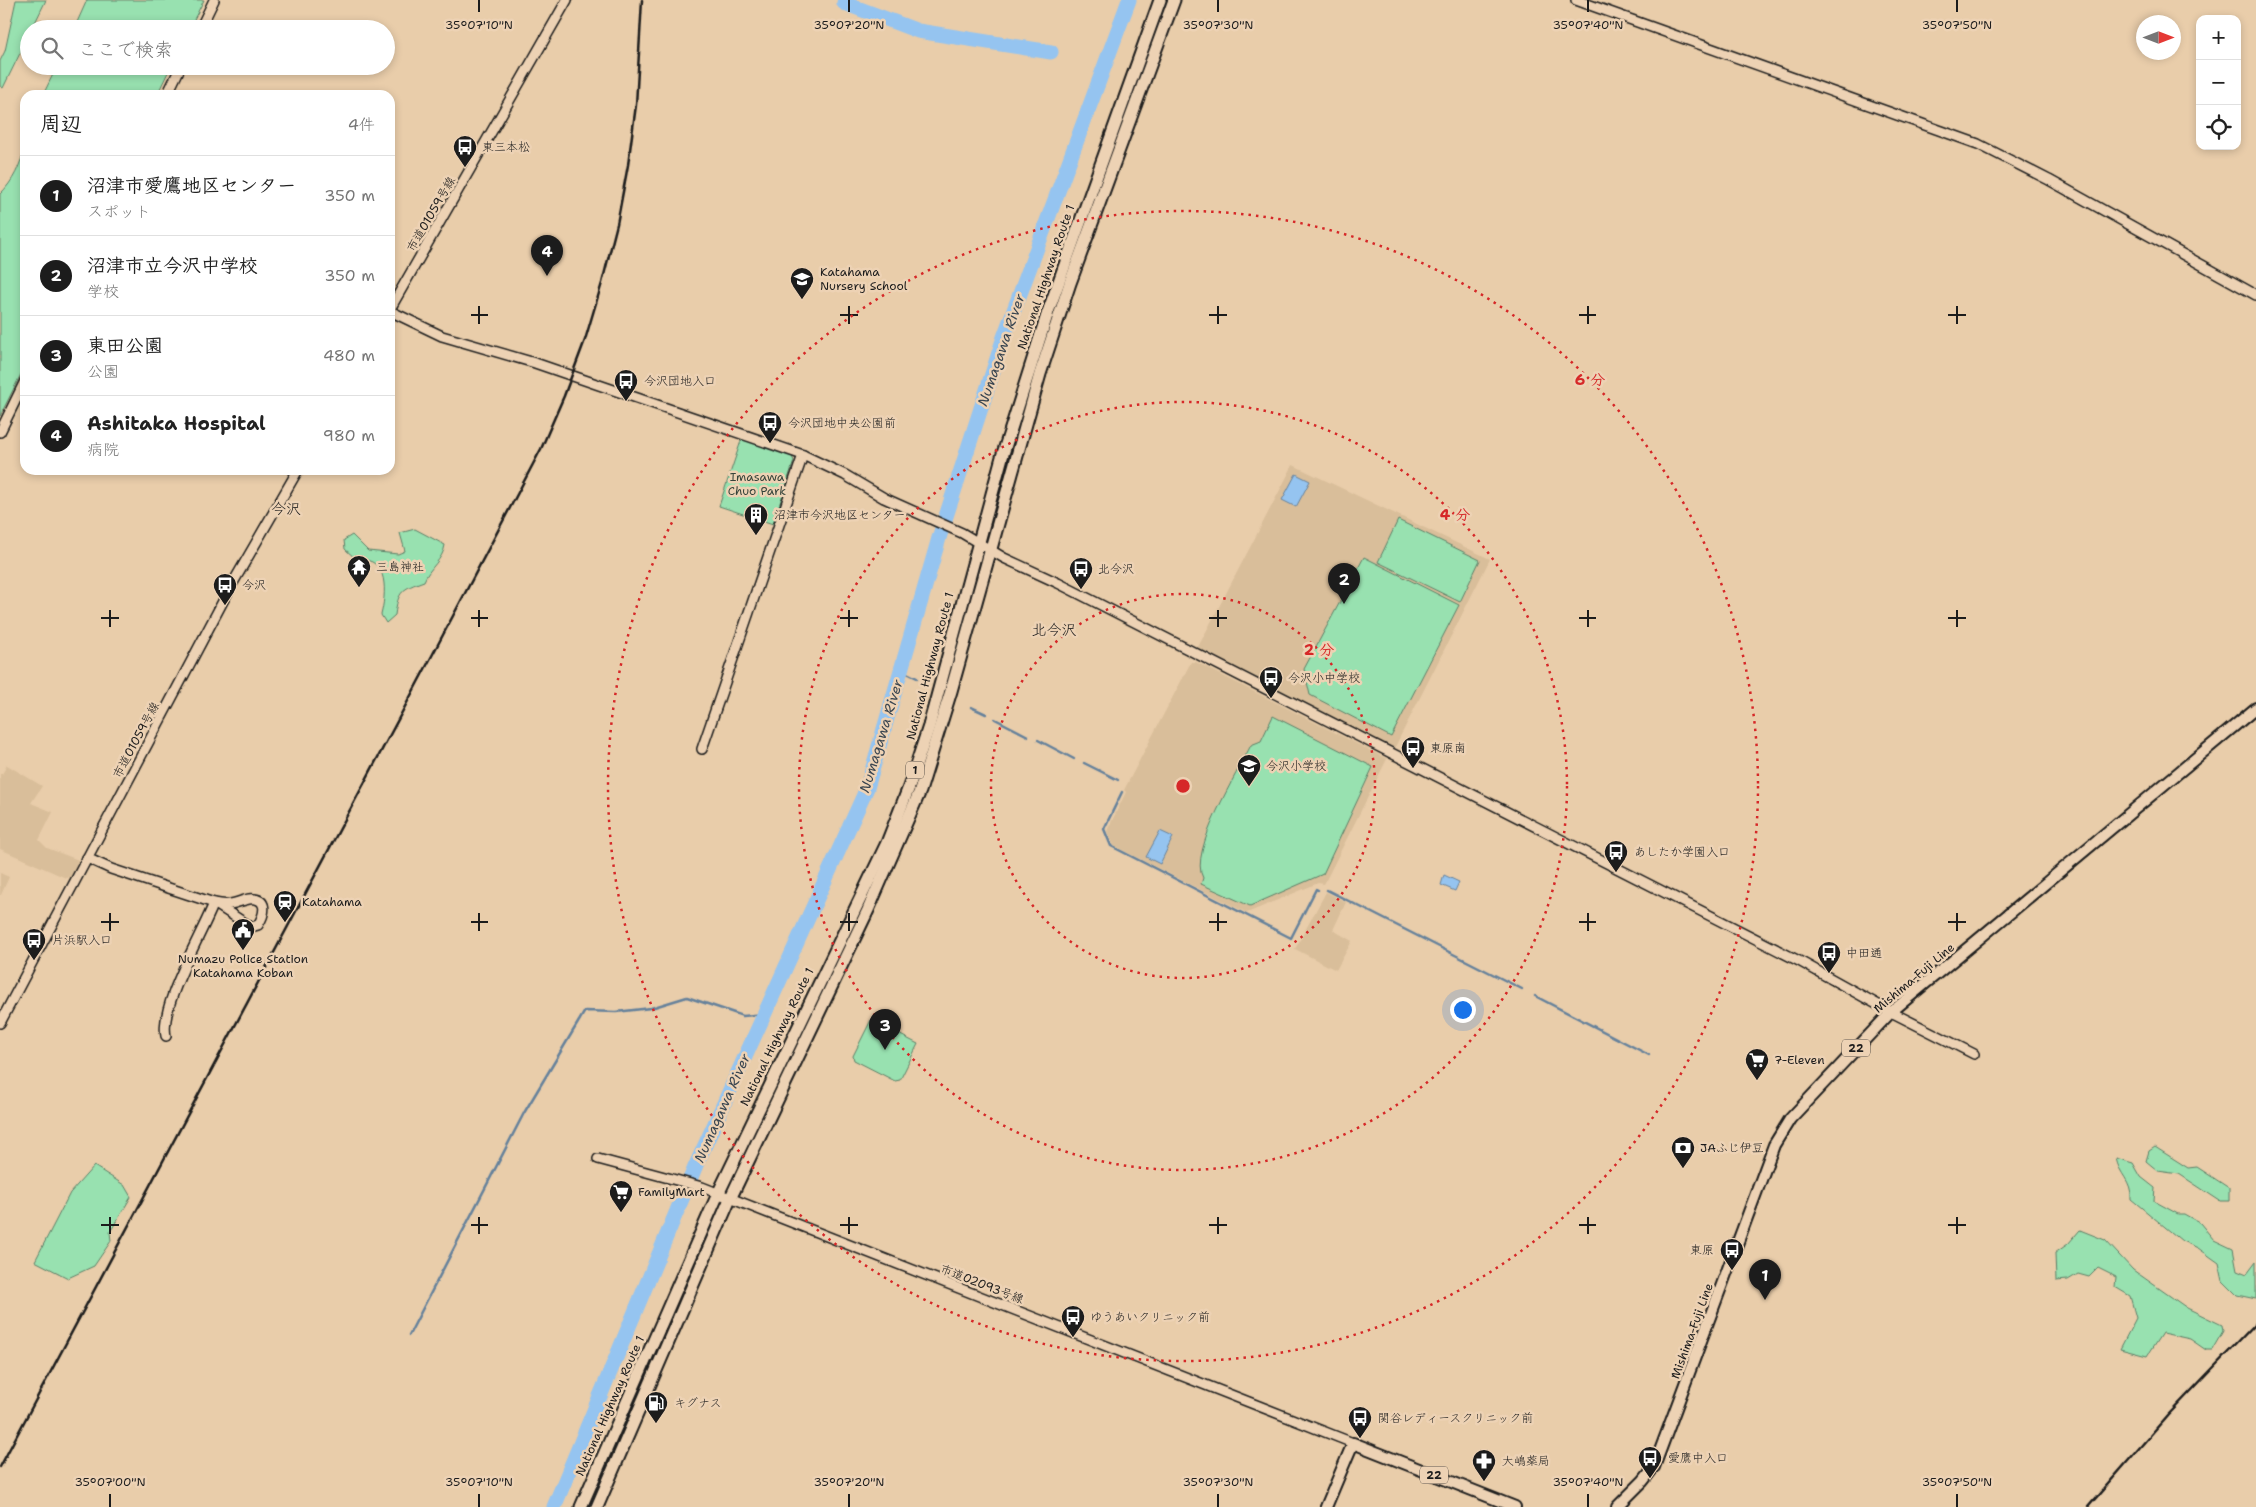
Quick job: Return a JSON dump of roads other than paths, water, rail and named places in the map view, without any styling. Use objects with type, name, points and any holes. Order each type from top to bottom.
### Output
[{"type":"highway","name":"National Highway Route 1","points":[[581,1507],[718,1194],[890,834],[909,787],[929,726],[978,542],[1048,312],[1160,0]]},
{"type":"highway","name":"National Highway Route 1","points":[[597,1507],[730,1199],[868,910],[907,823],[940,728],[1026,421],[1062,307],[1174,0]]},
{"type":"main road","name":"Mishima-Fuji Line","points":[[1617,1507],[1643,1482],[1654,1467],[1774,1145],[1790,1119],[1891,1012],[2256,708]]},
{"type":"main road","points":[[1326,1507],[1353,1443]]},
{"type":"main road","name":"22","points":[[1353,1443],[1515,1507]]},
{"type":"street","points":[[204,20],[214,0]]},
{"type":"street","name":"市道01059号線","points":[[395,301],[567,0]]},
{"type":"street","points":[[1576,0],[1978,144],[2049,180],[2256,295]]},
{"type":"street","points":[[169,90],[177,75]]},
{"type":"street","points":[[395,312],[442,336],[536,363],[803,455],[845,475],[884,498],[957,531],[1004,558],[1058,583],[1801,962],[1891,1012],[1974,1054]]},
{"type":"street","points":[[0,432],[20,391]]},
{"type":"street","points":[[702,749],[803,455]]},
{"type":"street","name":"市道01059号線","points":[[0,1023],[230,588],[295,475]]},
{"type":"street","points":[[87,858],[214,903],[251,927],[258,926],[265,914],[264,906],[254,898],[231,904],[214,903]]},
{"type":"street","points":[[166,1036],[166,1026],[174,992],[214,903]]},
{"type":"street","name":"市道02093号線","points":[[598,1159],[702,1187],[1353,1443]]},
{"type":"water","points":[[1296,474],[1310,481],[1296,507],[1282,500]]},
{"type":"water","points":[[1160,831],[1173,837],[1160,864],[1146,857]]},
{"type":"water","points":[[1444,875],[1459,882],[1455,891],[1441,885]]},
{"type":"waterway","name":"Numagawa River","points":[[554,1507],[696,1165],[867,788],[939,538],[1004,337],[1129,0]]},
{"type":"waterway","points":[[844,3],[918,31],[1051,52]]},
{"type":"waterway","points":[[901,670],[917,678]]},
{"type":"waterway","points":[[971,707],[986,714]]},
{"type":"waterway","points":[[995,719],[1028,736]]},
{"type":"waterway","points":[[1038,740],[1074,759]]},
{"type":"waterway","points":[[1084,763],[1118,780]]},
{"type":"waterway","points":[[1122,792],[1104,829],[1111,846],[1291,938],[1316,889],[1318,890]]},
{"type":"waterway","points":[[1327,890],[1522,989]]},
{"type":"waterway","points":[[1535,996],[1649,1055]]},
{"type":"waterway","points":[[409,1335],[524,1113],[585,1011],[616,1012],[651,1008],[687,997],[743,1016],[765,1014]]},
{"type":"railway","points":[[0,1467],[541,449],[585,340],[617,224],[628,165],[636,105],[642,0]]},
{"type":"railway","points":[[2088,1507],[2168,1415],[2256,1323]]},
{"type":"place","name":"東三本松","points":[[465,168]]},
{"type":"place","name":"Ashitaka Hospital","points":[[547,276]]},
{"type":"place","name":"Katahama Nursery School","points":[[802,300]]},
{"type":"place","name":"今沢団地入口","points":[[626,402]]},
{"type":"place","name":"今沢団地中央公園前","points":[[770,444]]},
{"type":"place","name":"沼津市今沢地区センター","points":[[756,536]]},
{"type":"place","name":"三島神社","points":[[359,588]]},
{"type":"place","name":"北今沢","points":[[1081,590]]},
{"type":"place","name":"沼津市立今沢中学校","points":[[1344,604]]},
{"type":"place","name":"今沢","points":[[225,606]]},
{"type":"place","name":"今沢小中学校","points":[[1271,699]]},
{"type":"place","name":"東原南","points":[[1413,769]]},
{"type":"place","name":"今沢小学校","points":[[1249,787]]},
{"type":"place","name":"あしたか学園入口","points":[[1616,873]]},
{"type":"place","name":"Katahama","points":[[285,923]]},
{"type":"place","name":"Numazu Police Station Katahama Koban","points":[[243,951]]},
{"type":"place","name":"片浜駅入口","points":[[34,961]]},
{"type":"place","name":"中田通","points":[[1829,974]]},
{"type":"place","name":"東田公園","points":[[885,1050]]},
{"type":"place","name":"7-Eleven","points":[[1757,1081]]},
{"type":"place","name":"JAふじ伊豆","points":[[1683,1169]]},
{"type":"place","name":"FamilyMart","points":[[621,1213]]},
{"type":"place","name":"東原","points":[[1732,1271]]},
{"type":"place","name":"沼津市愛鷹地区センター","points":[[1765,1300]]},
{"type":"place","name":"ゆうあいクリニック前","points":[[1073,1338]]},
{"type":"place","name":"キグナス","points":[[656,1424]]},
{"type":"place","name":"関谷レディースクリニック前","points":[[1360,1439]]},
{"type":"place","name":"愛鷹中入口","points":[[1650,1479]]},
{"type":"place","name":"大嶋薬局","points":[[1484,1482]]},
{"type":"district","name":"今沢","points":[[286,509]]},
{"type":"district","name":"北今沢","points":[[1054,630]]},
{"type":"park label","name":"Imasawa Chuo Park","points":[[757,484]]}]
